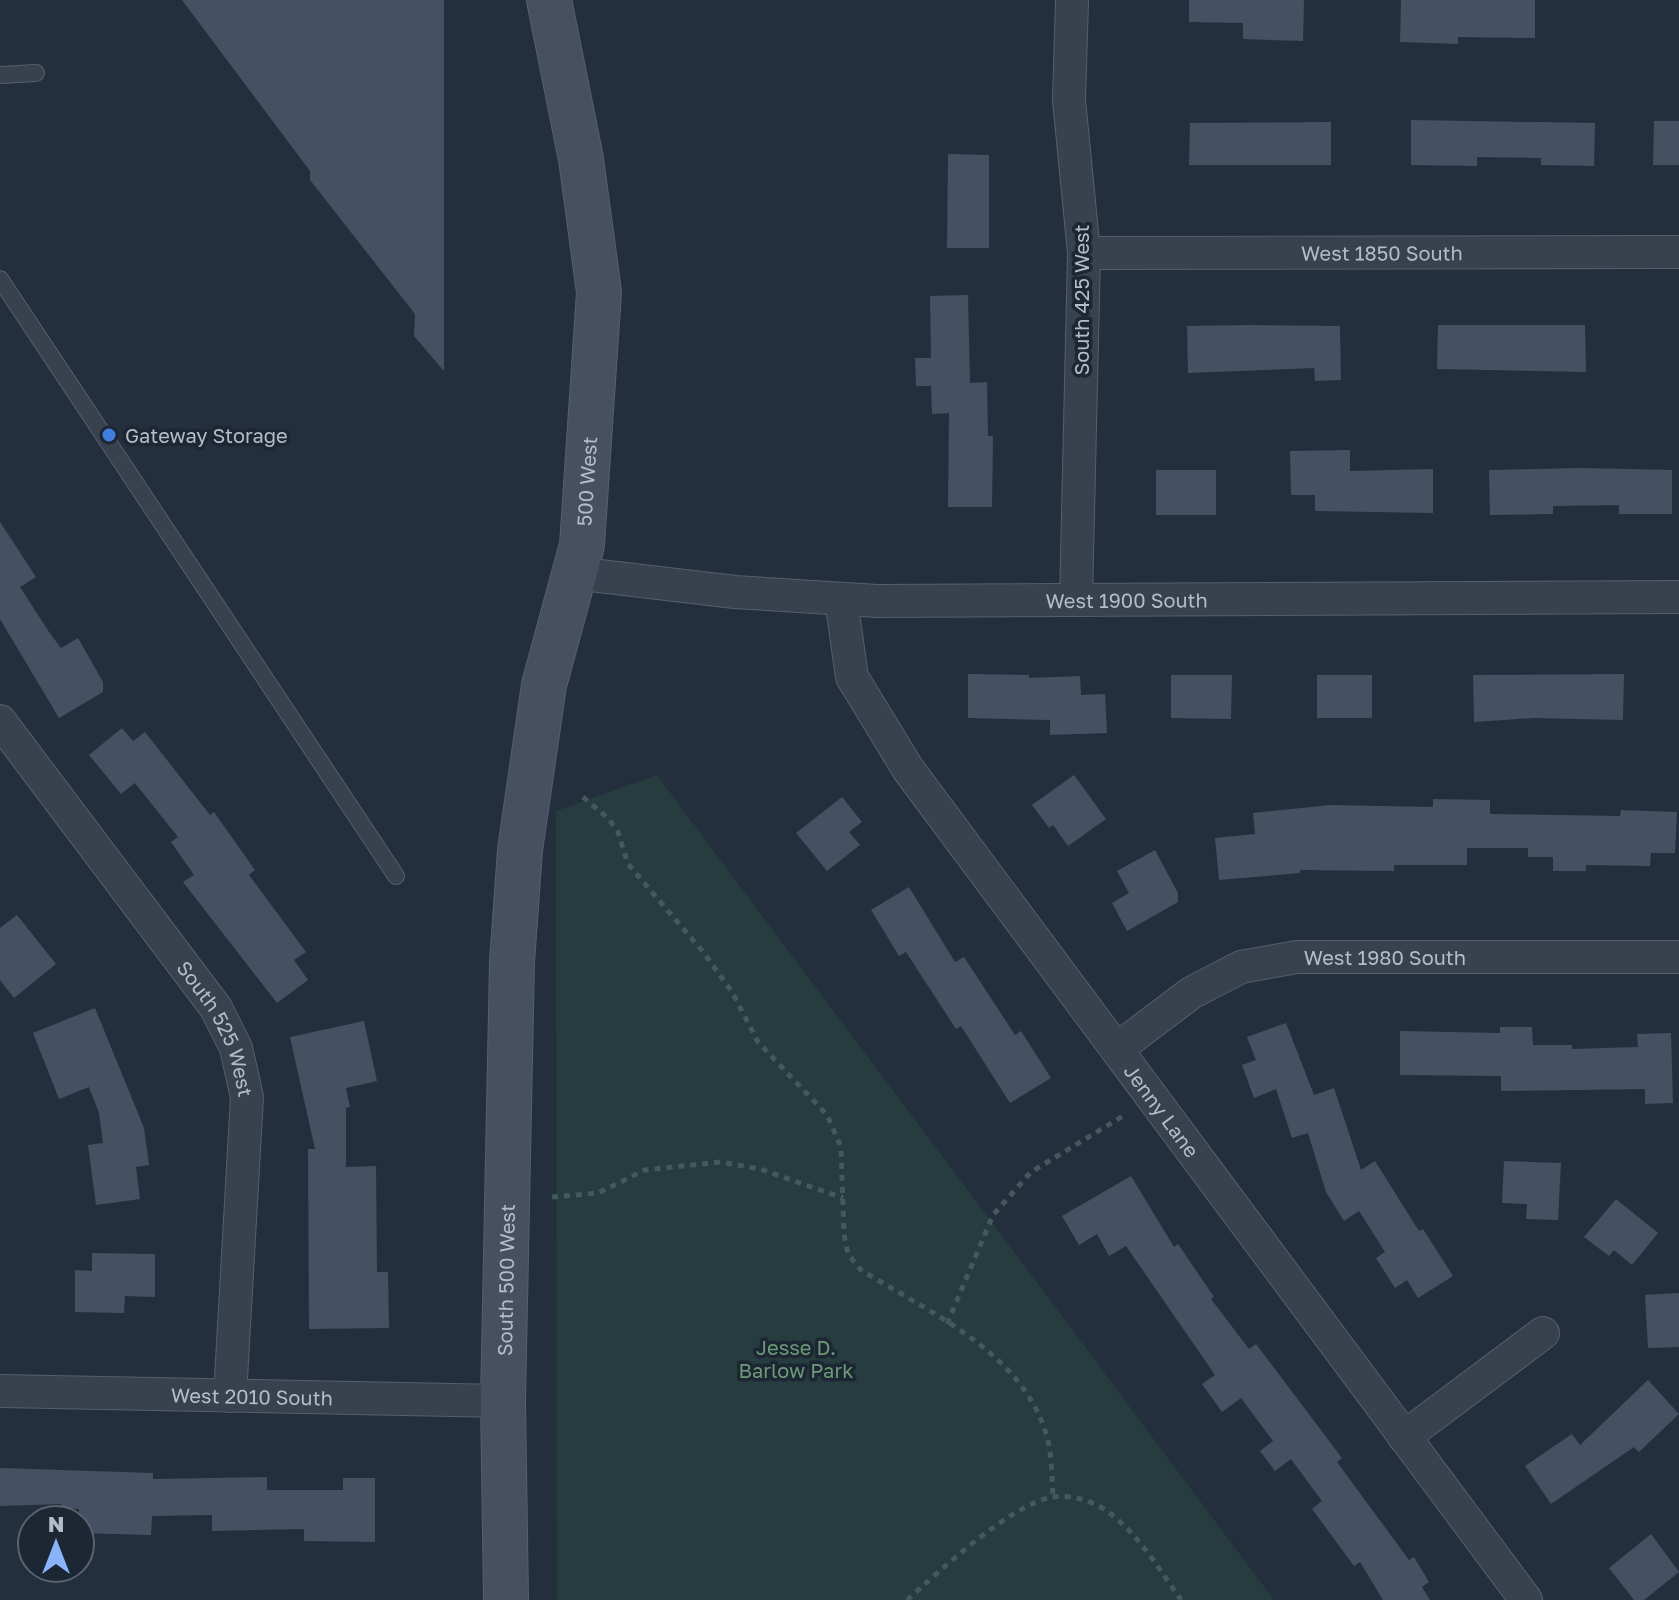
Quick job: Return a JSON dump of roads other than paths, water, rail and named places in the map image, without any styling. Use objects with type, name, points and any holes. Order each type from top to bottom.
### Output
[{"type":"street","name":"500 West","points":[[512,962],[520,850],[544,685],[582,545],[599,292],[581,159],[549,0]]},
{"type":"street","name":"South 425 West","points":[[1072,0],[1069,100],[1084,253],[1076,600]]},
{"type":"street","name":"West 1850 South","points":[[1084,253],[1679,252]]},
{"type":"street","name":"West 1900 South","points":[[574,573],[735,592],[841,599],[1679,597]]},
{"type":"street","name":"Jenny Lane","points":[[841,599],[852,677],[908,769],[1526,1600]]},
{"type":"street","name":"South 525 West","points":[[0,721],[216,1008],[236,1048],[247,1097],[230,1396]]},
{"type":"street","name":"West 1980 South","points":[[1117,1049],[1191,993],[1241,967],[1297,957],[1679,957]]},
{"type":"street","name":"South 500 West","points":[[506,1600],[503,1401],[512,962]]},
{"type":"street","points":[[1404,1437],[1543,1333]]},
{"type":"street","name":"West 2010 South","points":[[0,1391],[503,1401]]},
{"type":"lane","points":[[0,75],[36,73]]},
{"type":"lane","points":[[0,279],[396,876]]},
{"type":"place","name":"Gateway Storage","points":[[109,435]]},
{"type":"park label","name":"Jesse D. Barlow Park","points":[[796,1358]]}]
